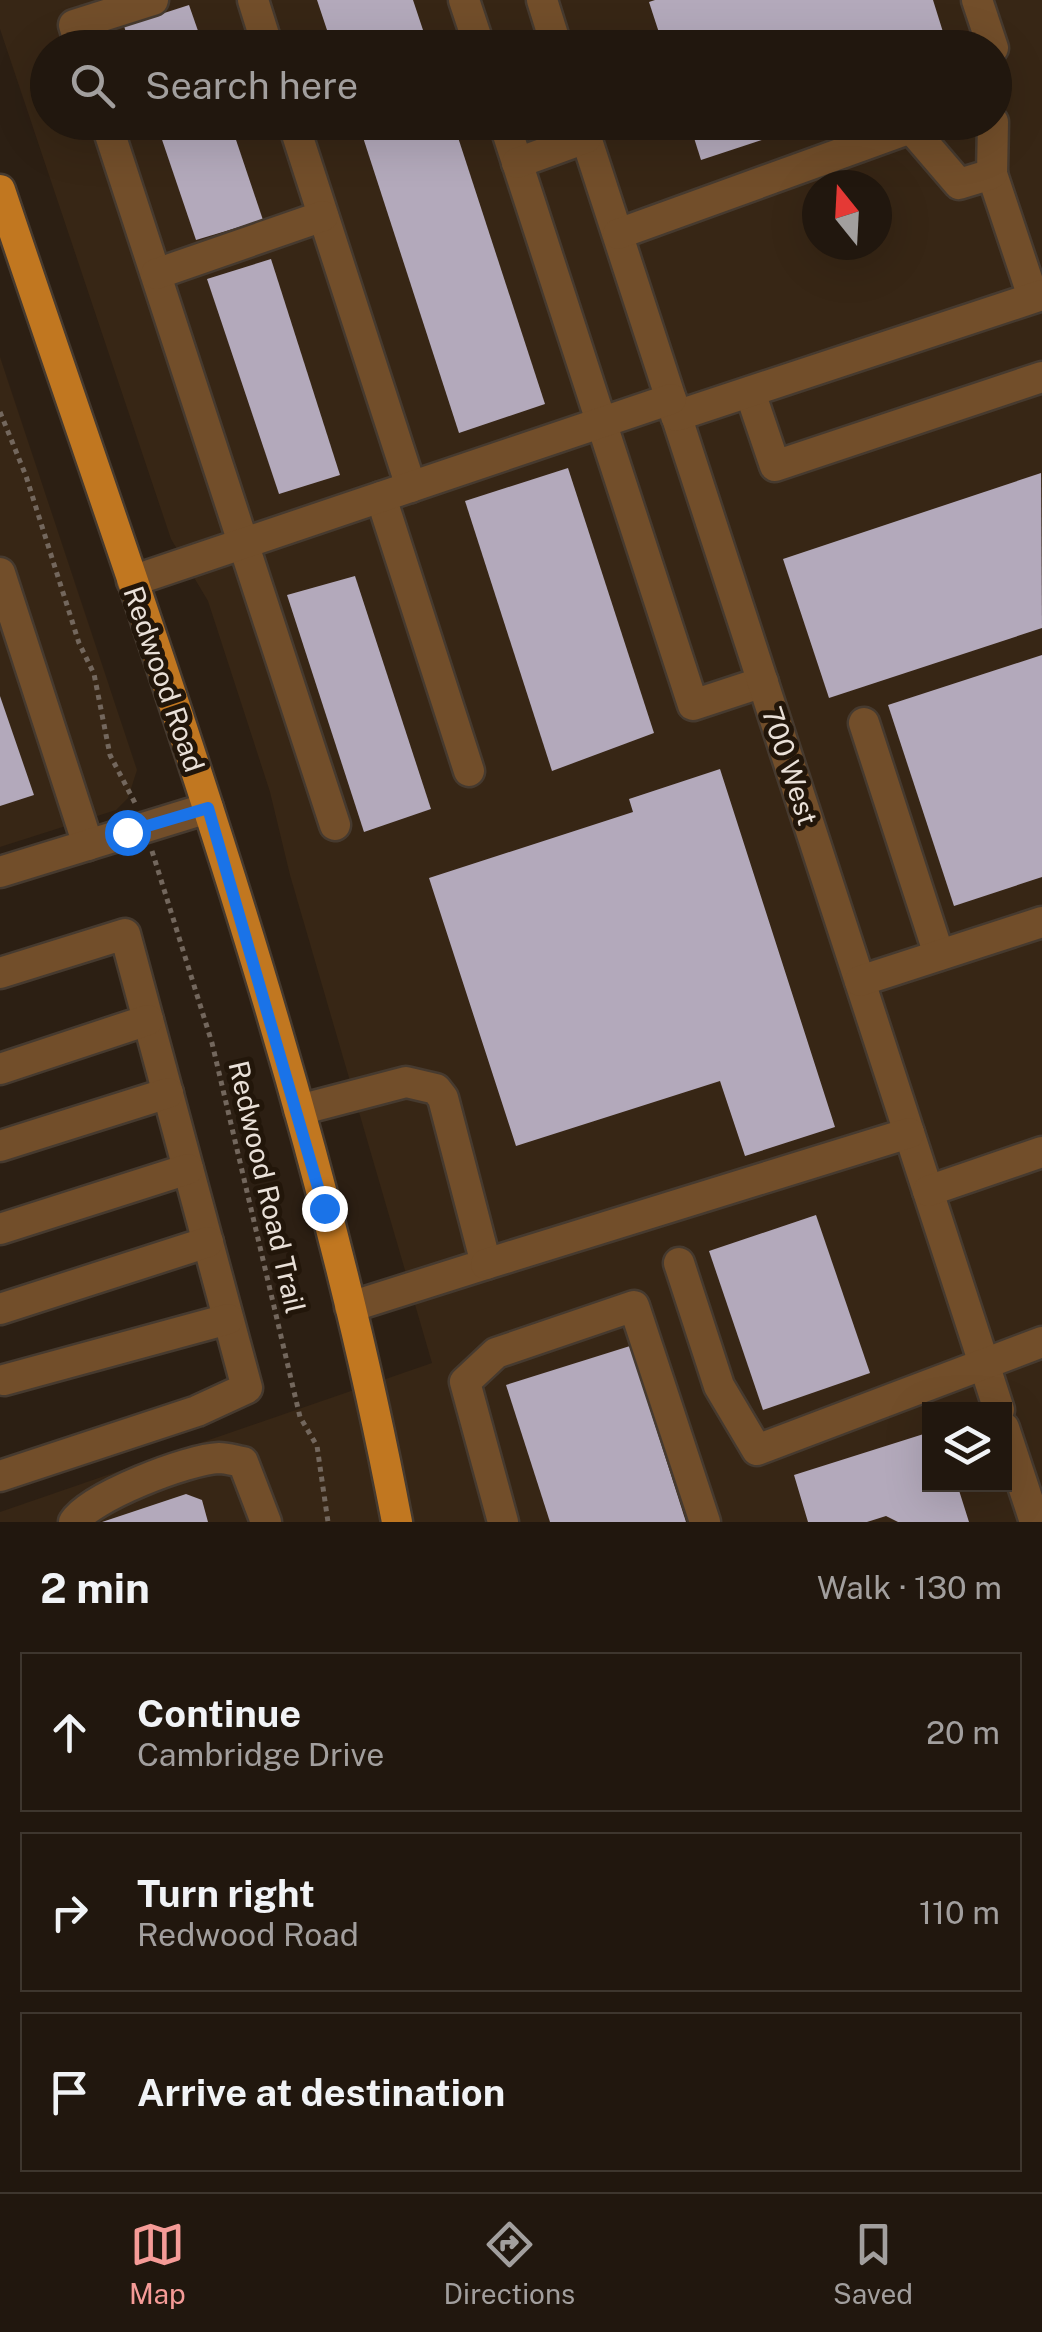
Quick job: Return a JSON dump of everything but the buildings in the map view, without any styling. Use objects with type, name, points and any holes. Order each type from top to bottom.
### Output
[{"type":"main road","name":"Redwood Road","points":[[0,190],[208,808],[299,1110],[350,1306],[397,1522]]},
{"type":"street","points":[[76,30],[74,25],[153,0]]},
{"type":"street","points":[[253,0],[262,30]]},
{"type":"street","points":[[464,0],[474,30]]},
{"type":"street","points":[[542,0],[551,30]]},
{"type":"street","points":[[977,0],[987,30]]},
{"type":"street","points":[[112,140],[335,826]]},
{"type":"street","points":[[299,140],[411,487]]},
{"type":"street","points":[[510,140],[693,705],[763,682]]},
{"type":"street","points":[[517,163],[564,140]]},
{"type":"street","name":"700 West","points":[[587,140],[996,1402]]},
{"type":"street","points":[[618,234],[878,140]]},
{"type":"street","points":[[921,140],[959,184],[992,174]]},
{"type":"street","points":[[132,582],[602,422],[750,392],[1037,296],[992,174],[993,140]]},
{"type":"street","points":[[156,274],[323,216]]},
{"type":"street","points":[[750,392],[776,466],[1042,378]]},
{"type":"street","points":[[381,497],[470,771]]},
{"type":"street","points":[[0,572],[88,845]]},
{"type":"street","points":[[864,723],[939,955]]},
{"type":"street","points":[[0,872],[208,808]]},
{"type":"street","points":[[860,981],[1042,922]]},
{"type":"street","points":[[0,973],[125,934],[247,1388],[197,1411],[0,1476]]},
{"type":"street","points":[[0,1069],[148,1020]]},
{"type":"street","points":[[299,1110],[406,1082],[436,1090],[443,1098],[486,1264]]},
{"type":"street","points":[[0,1146],[168,1092]]},
{"type":"street","points":[[350,1306],[909,1133]]},
{"type":"street","points":[[928,1191],[1042,1152]]},
{"type":"street","points":[[0,1229],[188,1169]]},
{"type":"street","points":[[0,1309],[208,1242]]},
{"type":"street","points":[[679,1263],[720,1386],[757,1450],[1042,1342]]},
{"type":"street","points":[[503,1522],[465,1382],[496,1353],[634,1306],[705,1522]]},
{"type":"street","points":[[1,1377],[228,1319]]},
{"type":"street","points":[[1012,1452],[1035,1522]]},
{"type":"street","points":[[74,1522],[81,1511],[138,1483],[218,1458],[243,1462],[266,1522]]},
{"type":"path","points":[[0,412],[26,476],[79,644],[94,674],[110,755],[130,791]]},
{"type":"path","name":"Redwood Road Trail","points":[[157,864],[155,870],[212,1043],[300,1417],[317,1446],[328,1522]]},
{"type":"shaded area","points":[[0,0],[1042,0],[1042,1522],[0,1522],[0,1512],[432,1363],[290,875],[270,792],[208,601],[171,539],[37,140],[1012,140],[1012,30],[30,30],[30,118],[0,29]]},
{"type":"shaded area","points":[[0,357],[137,770],[128,798],[116,810],[0,847]]},
{"type":"route","points":[[127,832],[208,808],[299,1110],[324,1208]]}]
